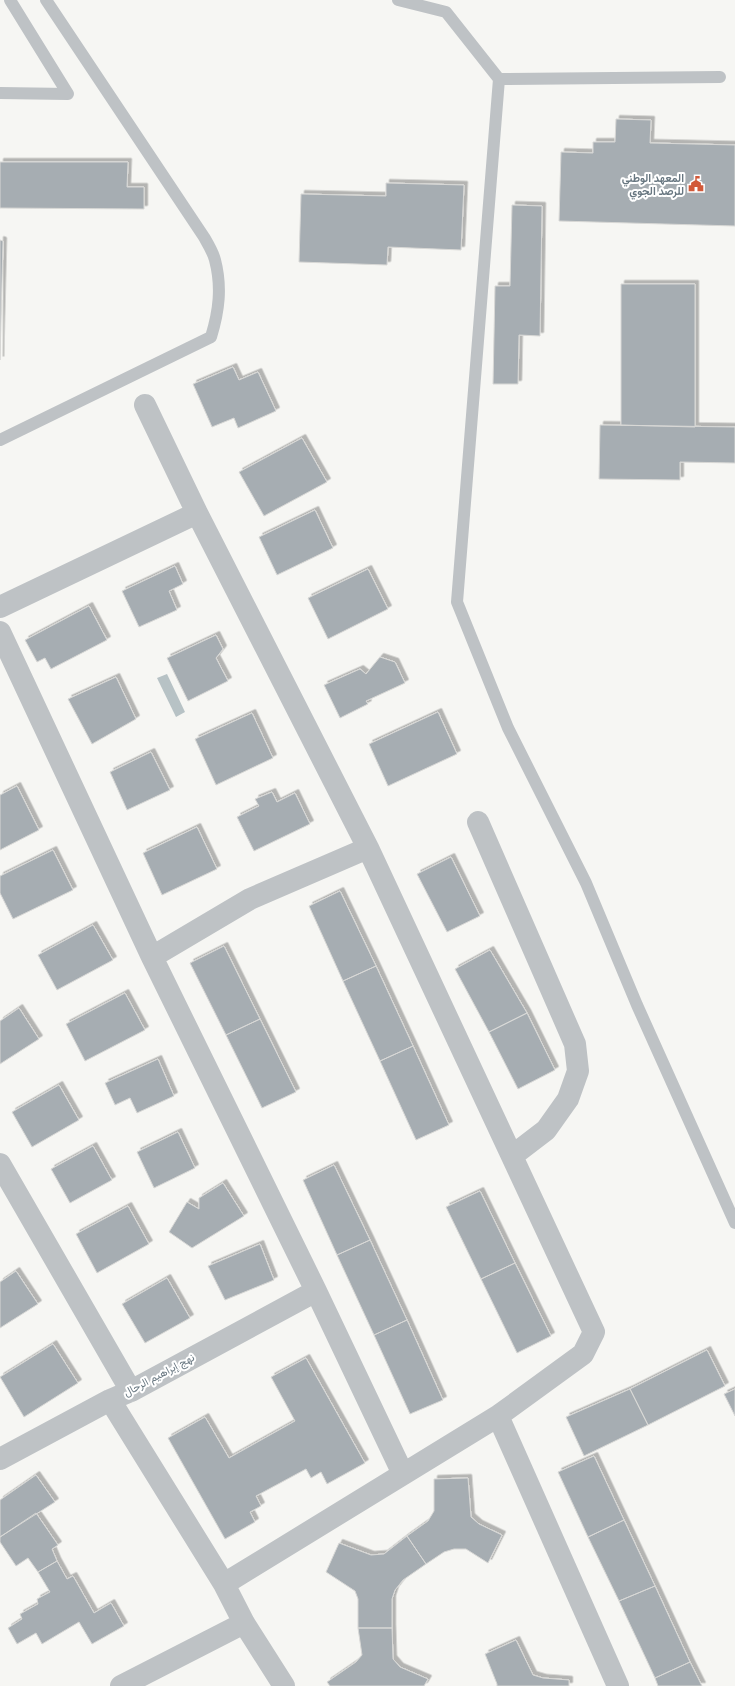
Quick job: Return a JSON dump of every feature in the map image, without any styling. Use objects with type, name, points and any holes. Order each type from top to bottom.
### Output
[{"type":"street","points":[[145,405],[198,513],[368,848],[594,1332],[583,1354],[498,1416],[224,1584]]},
{"type":"street","points":[[0,607],[198,513]]},
{"type":"street","points":[[0,632],[152,957],[316,1291],[403,1474]]},
{"type":"street","points":[[478,822],[575,1044],[578,1071],[568,1099],[546,1130],[512,1156]]},
{"type":"street","points":[[152,957],[250,899],[368,848]]},
{"type":"street","points":[[0,1164],[131,1391]]},
{"type":"street","name":"نهج إبراهيم الرحال","points":[[0,1459],[110,1400],[131,1391],[316,1291]]},
{"type":"street","points":[[110,1400],[224,1584],[244,1623],[284,1686]]},
{"type":"street","points":[[498,1416],[618,1686]]},
{"type":"street","points":[[121,1686],[244,1623]]},
{"type":"lane","points":[[0,93],[68,94],[10,0]]},
{"type":"lane","points":[[0,440],[211,337],[217,318],[220,293],[215,258],[204,237],[46,0]]},
{"type":"lane","points":[[398,0],[446,12],[499,80],[457,602],[508,728],[586,882],[637,1005],[735,1223]]},
{"type":"lane","points":[[499,80],[720,77]]},
{"type":"shaded area","points":[[167,674],[185,712],[176,717],[157,678]]},
{"type":"building","points":[[616,119],[651,120],[650,143],[735,145],[735,226],[559,221],[561,152],[593,153],[593,142],[615,142]]},
{"type":"building","points":[[0,162],[128,162],[127,187],[144,187],[144,209],[0,208]]},
{"type":"building","points":[[386,183],[464,185],[461,250],[388,247],[387,265],[299,262],[301,194],[386,196]]},
{"type":"building","points":[[512,205],[542,206],[540,336],[519,335],[518,384],[493,384],[495,286],[510,286]]},
{"type":"building","points":[[0,240],[3,241],[0,360]]},
{"type":"building","points":[[621,284],[695,284],[695,427],[621,425]]},
{"type":"building","points":[[233,367],[239,380],[258,372],[276,411],[238,428],[234,418],[212,427],[193,384]]},
{"type":"building","points":[[600,425],[735,427],[735,463],[680,462],[680,480],[599,479]]},
{"type":"building","points":[[302,438],[327,482],[264,516],[239,472]]},
{"type":"building","points":[[315,510],[333,548],[277,575],[259,537]]},
{"type":"building","points":[[175,566],[183,584],[169,591],[177,610],[139,627],[122,591]]},
{"type":"building","points":[[368,569],[388,609],[328,639],[308,598]]},
{"type":"building","points":[[89,606],[107,640],[51,669],[45,658],[37,662],[25,640]]},
{"type":"building","points":[[216,635],[223,649],[216,658],[228,681],[188,701],[167,658]]},
{"type":"building","points":[[380,657],[395,662],[405,683],[366,701],[368,704],[340,718],[324,685],[360,669],[366,674]]},
{"type":"building","points":[[116,677],[136,719],[92,744],[68,699]]},
{"type":"building","points":[[438,712],[457,754],[388,786],[369,744]]},
{"type":"building","points":[[252,713],[273,758],[216,785],[195,739]]},
{"type":"building","points":[[151,752],[170,790],[127,810],[110,772]]},
{"type":"building","points":[[17,786],[39,830],[0,850],[0,795]]},
{"type":"building","points":[[272,792],[277,802],[295,793],[310,824],[254,851],[237,817],[259,806],[255,799]]},
{"type":"building","points":[[197,827],[217,869],[162,895],[143,853]]},
{"type":"building","points":[[53,850],[73,890],[13,919],[0,893],[0,876]]},
{"type":"building","points":[[451,857],[480,916],[447,932],[417,874]]},
{"type":"building","points":[[340,891],[376,966],[343,981],[309,906]]},
{"type":"building","points":[[93,925],[113,960],[57,990],[38,955]]},
{"type":"building","points":[[224,946],[260,1019],[226,1035],[190,963]]},
{"type":"building","points":[[490,950],[527,1013],[489,1032],[455,969]]},
{"type":"building","points":[[376,966],[413,1046],[380,1061],[343,981]]},
{"type":"building","points":[[125,993],[145,1030],[85,1061],[66,1024]]},
{"type":"building","points":[[19,1008],[39,1039],[0,1064],[0,1021]]},
{"type":"building","points":[[527,1013],[555,1070],[518,1089],[489,1032]]},
{"type":"building","points":[[260,1019],[296,1092],[262,1108],[226,1035]]},
{"type":"building","points":[[413,1046],[449,1125],[416,1140],[380,1061]]},
{"type":"building","points":[[158,1059],[174,1096],[137,1113],[130,1098],[115,1105],[105,1083]]},
{"type":"building","points":[[59,1085],[79,1120],[32,1147],[12,1112]]},
{"type":"building","points":[[178,1132],[195,1168],[154,1188],[137,1152]]},
{"type":"building","points":[[93,1146],[112,1180],[70,1203],[51,1169]]},
{"type":"building","points":[[334,1165],[370,1240],[337,1255],[303,1180]]},
{"type":"building","points":[[223,1183],[244,1216],[192,1248],[169,1232],[187,1202],[199,1209],[199,1198]]},
{"type":"building","points":[[480,1191],[515,1263],[481,1279],[446,1207]]},
{"type":"building","points":[[128,1206],[149,1244],[97,1273],[76,1234]]},
{"type":"building","points":[[370,1240],[407,1320],[374,1335],[337,1255]]},
{"type":"building","points":[[260,1244],[274,1280],[225,1300],[208,1266]]},
{"type":"building","points":[[515,1263],[551,1336],[517,1353],[481,1279]]},
{"type":"building","points":[[16,1271],[38,1304],[0,1328],[0,1282]]},
{"type":"building","points":[[167,1278],[190,1318],[145,1343],[122,1304]]},
{"type":"building","points":[[407,1320],[443,1400],[410,1414],[374,1335]]},
{"type":"building","points":[[53,1344],[78,1383],[24,1417],[0,1377]]},
{"type":"building","points":[[707,1350],[725,1386],[648,1425],[630,1389]]},
{"type":"building","points":[[306,1358],[365,1463],[327,1484],[321,1472],[311,1478],[306,1469],[256,1496],[261,1506],[250,1512],[255,1522],[225,1539],[168,1438],[205,1417],[229,1458],[295,1421],[271,1377]]},
{"type":"building","points":[[630,1389],[648,1425],[584,1456],[566,1417]]},
{"type":"building","points":[[735,1389],[735,1416],[724,1394]]},
{"type":"building","points":[[594,1456],[624,1520],[588,1537],[558,1472]]},
{"type":"building","points":[[36,1475],[55,1502],[0,1537],[0,1500]]},
{"type":"building","points":[[468,1478],[471,1517],[479,1524],[502,1535],[488,1563],[466,1549],[454,1549],[444,1552],[426,1564],[407,1536],[428,1521],[434,1511],[434,1479]]},
{"type":"building","points":[[36,1513],[58,1545],[52,1549],[57,1561],[38,1572],[28,1558],[16,1566],[0,1542],[0,1537]]},
{"type":"building","points":[[624,1520],[655,1586],[619,1601],[588,1537]]},
{"type":"building","points":[[407,1536],[426,1564],[403,1580],[395,1590],[392,1599],[392,1628],[358,1628],[358,1599],[355,1591],[326,1572],[339,1543],[371,1555],[384,1554]]},
{"type":"building","points":[[57,1561],[67,1579],[73,1576],[94,1613],[111,1603],[124,1626],[92,1644],[79,1622],[42,1644],[36,1633],[17,1644],[8,1628],[22,1619],[20,1614],[38,1604],[37,1599],[50,1592],[38,1572]]},
{"type":"building","points":[[655,1586],[690,1662],[655,1678],[619,1601]]},
{"type":"building","points":[[358,1628],[392,1628],[393,1659],[400,1667],[428,1679],[424,1686],[330,1686],[327,1682],[356,1662],[362,1655]]},
{"type":"building","points":[[516,1640],[533,1675],[543,1678],[569,1680],[569,1686],[497,1686],[485,1654]]},
{"type":"building","points":[[690,1662],[702,1686],[658,1686],[655,1678]]},
{"type":"place","name":"المعهد الوطني للرصد الجوي","points":[[696,184]]}]
